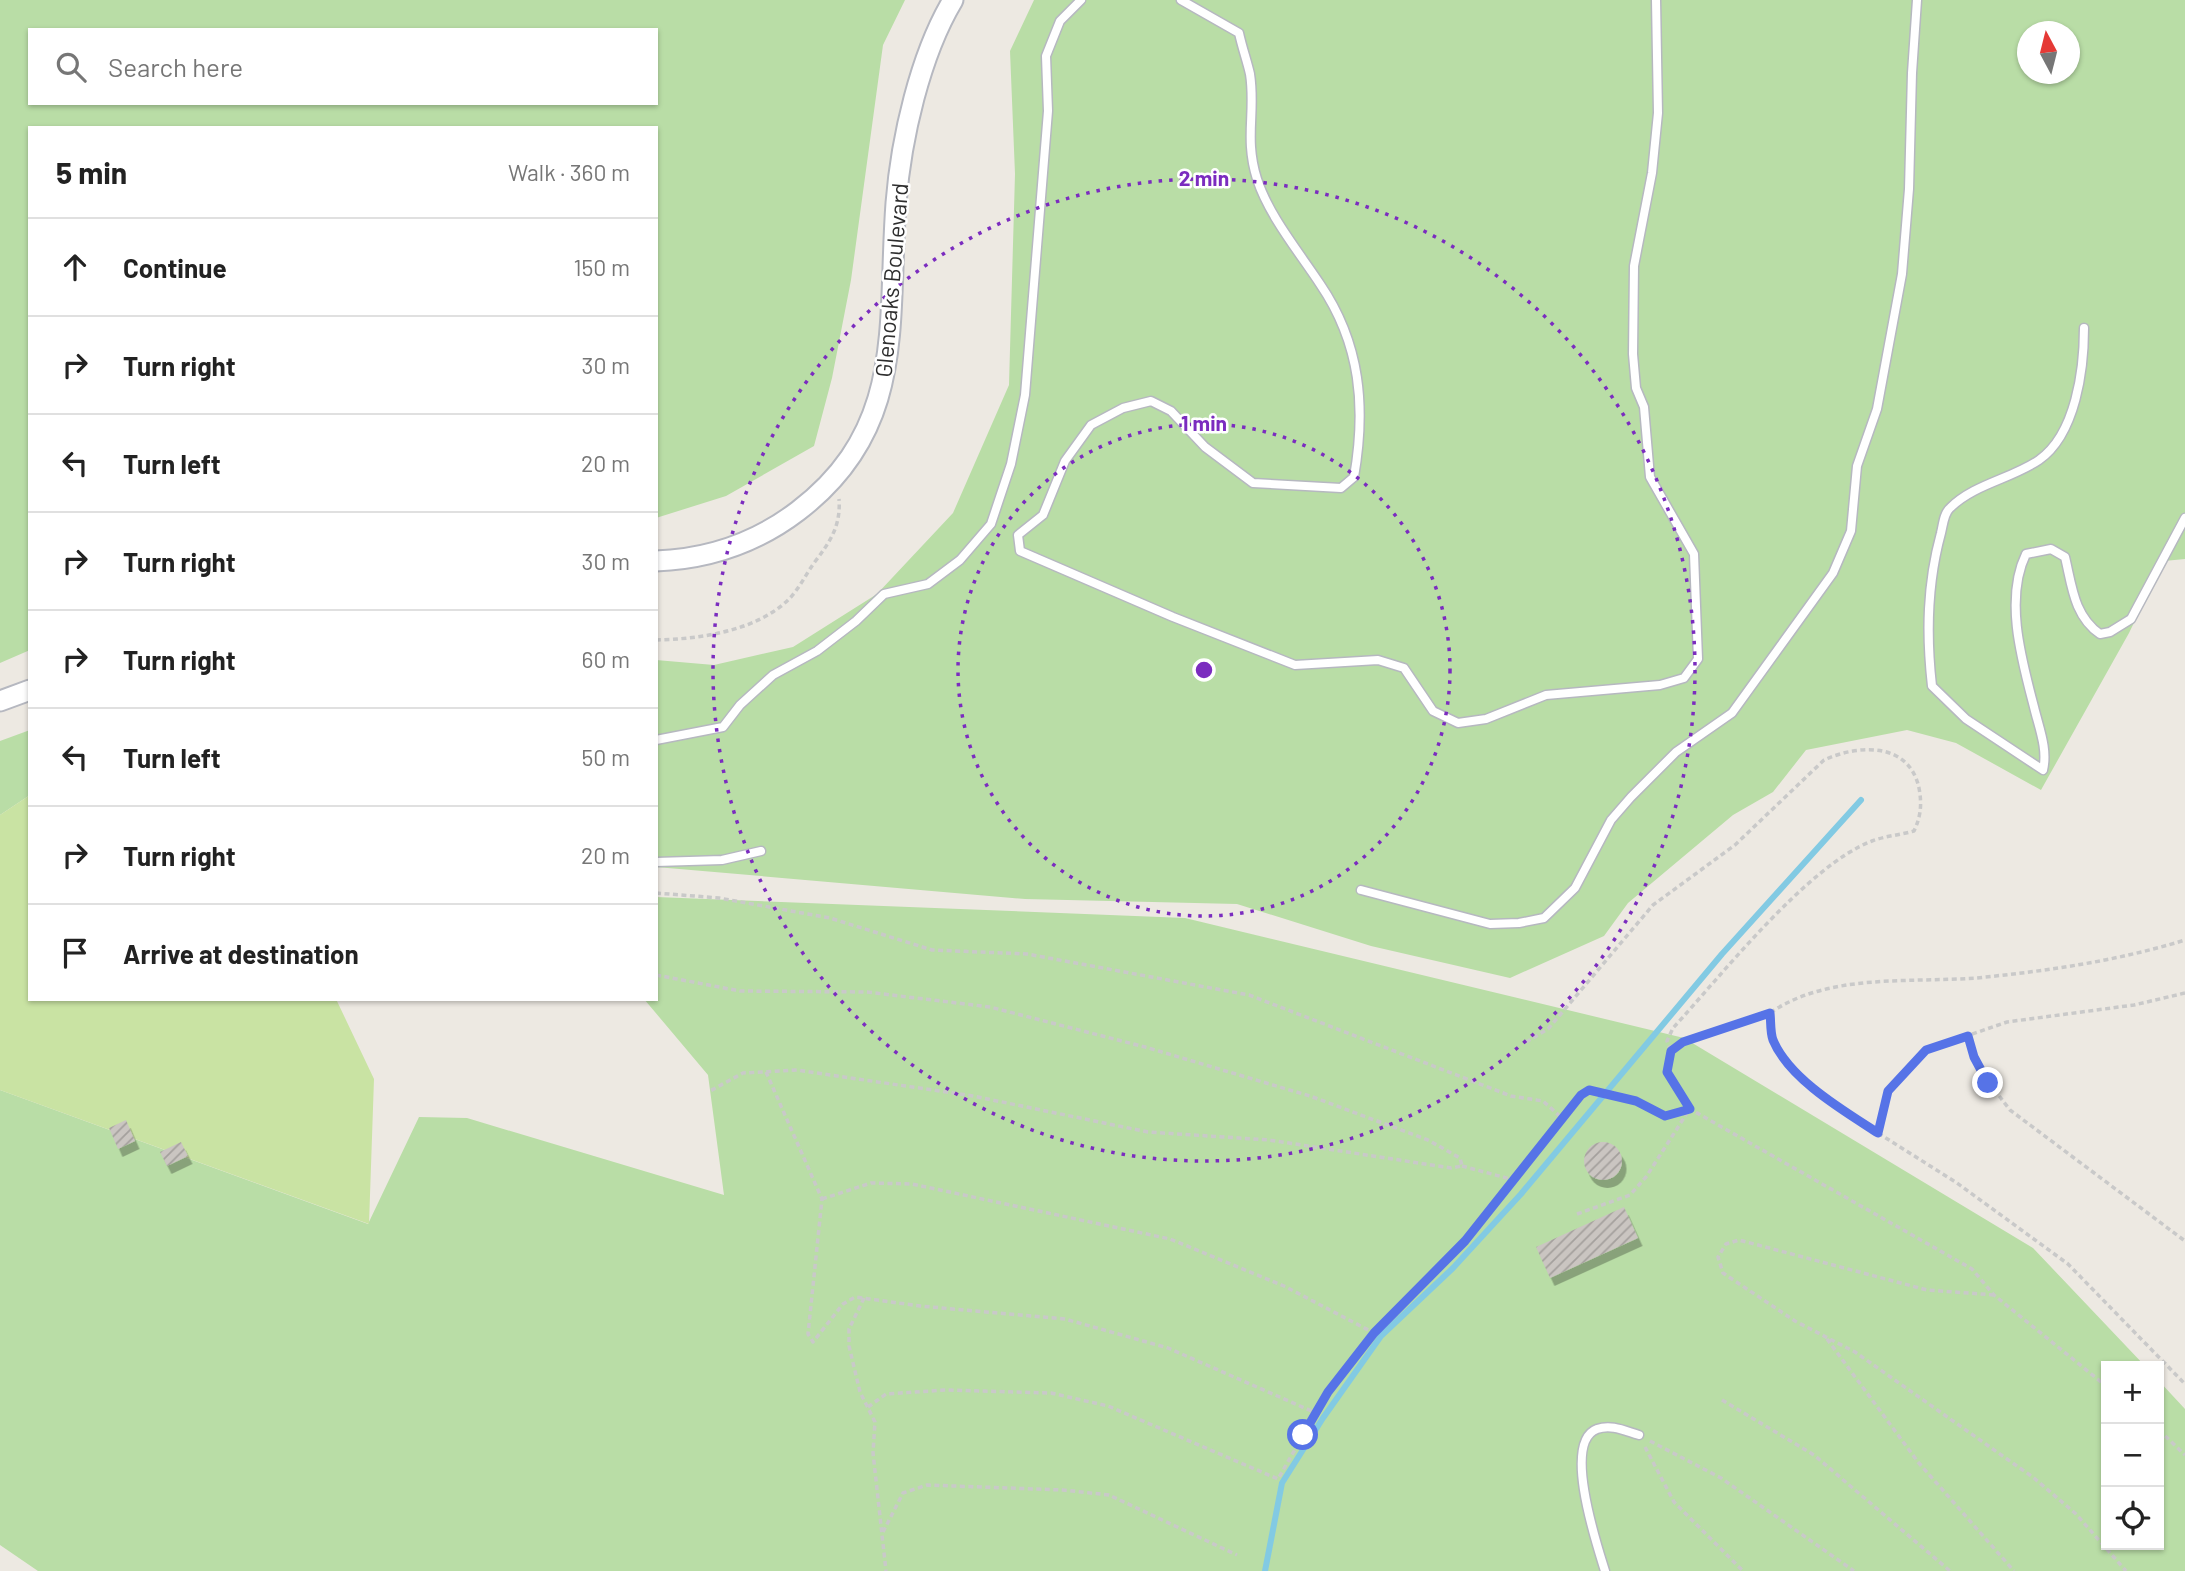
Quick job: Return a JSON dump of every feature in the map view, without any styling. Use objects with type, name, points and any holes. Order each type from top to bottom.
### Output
[{"type":"street","name":"Glenoaks Boulevard","points":[[658,561],[693,559],[735,547],[781,525],[821,494],[851,460],[870,426],[883,384],[892,316],[896,201],[908,118],[953,0]]},
{"type":"street","points":[[0,701],[28,691]]},
{"type":"lane","points":[[658,740],[723,727],[740,705],[773,675],[817,651],[856,621],[884,594],[928,584],[960,560],[991,524],[1011,464],[1025,395],[1048,111],[1046,56],[1060,21],[1081,0]]},
{"type":"lane","points":[[1181,0],[1239,33],[1250,76],[1248,147],[1258,183],[1290,240],[1323,288],[1351,347],[1361,389],[1354,477],[1341,488],[1253,483],[1205,447],[1171,411],[1151,401],[1123,408],[1091,425],[1065,461],[1043,514],[1017,535],[1020,551],[1173,617],[1295,665],[1378,660],[1404,668],[1433,711],[1458,723],[1486,719],[1546,695],[1660,685],[1684,678],[1698,659],[1694,554],[1650,477],[1644,407],[1636,388],[1634,266],[1652,173],[1658,113],[1656,0]]},
{"type":"lane","points":[[1361,890],[1490,924],[1519,923],[1544,918],[1575,888],[1611,820],[1631,797],[1676,752],[1732,713],[1833,572],[1851,531],[1857,466],[1877,409],[1902,274],[1909,189],[1917,0]]},
{"type":"lane","points":[[2084,328],[2084,369],[2066,427],[2040,459],[1976,490],[1948,509],[1931,569],[1927,638],[1932,686],[1966,719],[2043,771],[2046,756],[2031,696],[2015,607],[2019,569],[2026,554],[2051,549],[2065,557],[2076,602],[2086,624],[2100,634],[2110,632],[2131,619],[2185,518]]},
{"type":"lane","points":[[658,862],[722,860],[761,851]]},
{"type":"lane","points":[[1605,1571],[1585,1494],[1581,1461],[1585,1439],[1596,1429],[1615,1427],[1639,1435]]},
{"type":"path","points":[[658,640],[682,639],[746,626],[788,599],[832,538],[841,518],[837,476]]},
{"type":"path","points":[[1526,1042],[1548,1029],[1653,905],[1735,845],[1824,760],[1839,753],[1868,751],[1894,753],[1908,761],[1917,777],[1921,797],[1920,818],[1913,831],[1872,841],[1809,883],[1672,1028],[1667,1041],[1671,1051],[1667,1072],[1690,1109],[1972,1269],[1994,1295],[2101,1382]]},
{"type":"path","points":[[658,892],[719,898],[830,918],[932,950],[1027,954],[1249,995],[1511,1096],[1543,1101],[1563,1119]]},
{"type":"path","points":[[1671,1051],[1683,1042],[1770,1013],[1790,999],[1836,986],[1977,978],[2075,966],[2133,956],[2185,940]]},
{"type":"path","points":[[658,975],[740,991],[867,992],[990,1007],[1145,1047],[1310,1096],[1428,1140],[1460,1158],[1462,1166]]},
{"type":"path","points":[[1878,1133],[1888,1091],[1926,1050],[2007,1023],[2134,1005],[2185,993]]},
{"type":"path","points":[[1770,1013],[1773,1039],[1792,1067],[1830,1102],[1957,1183],[2068,1264],[2185,1384]]},
{"type":"path","points":[[1968,1036],[1974,1057],[1988,1083],[2011,1110],[2185,1241]]},
{"type":"path","points":[[710,1091],[743,1073],[797,1070],[973,1096],[1148,1132],[1269,1140],[1451,1168],[1462,1166],[1514,1180]]},
{"type":"path","points":[[766,1072],[822,1199],[808,1334],[813,1342],[843,1304],[855,1297],[1065,1319],[1168,1348],[1316,1413]]},
{"type":"path","points":[[868,1407],[886,1394],[944,1390],[1051,1393],[1108,1406],[1278,1479],[1316,1413],[1374,1333],[1465,1241],[1581,1095],[1589,1090],[1636,1101],[1665,1116],[1690,1109]]},
{"type":"path","points":[[1577,1214],[1630,1195],[1646,1177],[1690,1109]]},
{"type":"path","points":[[822,1199],[871,1183],[912,1184],[1158,1236],[1284,1286],[1374,1333]]},
{"type":"path","points":[[1994,1295],[1927,1290],[1832,1267],[1739,1240],[1726,1244],[1718,1256],[1723,1273],[1825,1337],[1855,1352],[2034,1478],[2076,1514],[2126,1571]]},
{"type":"path","points":[[864,1298],[849,1329],[849,1346],[860,1392],[876,1422],[873,1453],[886,1571]]},
{"type":"path","points":[[1825,1337],[1918,1462],[2014,1571]]},
{"type":"path","points":[[1722,1400],[1814,1455],[1950,1571]]},
{"type":"path","points":[[1639,1435],[1674,1502],[1743,1571]]},
{"type":"path","points":[[1639,1435],[1721,1478],[1854,1571]]},
{"type":"path","points":[[2164,1435],[2185,1455]]},
{"type":"path","points":[[883,1532],[903,1493],[927,1485],[1063,1490],[1108,1495],[1237,1555]]},
{"type":"green space","points":[[0,0],[905,0],[883,45],[851,280],[832,378],[814,446],[726,496],[658,517],[658,126],[28,126],[28,651],[0,663]]},
{"type":"green space","points":[[1034,0],[2185,0],[2185,559],[2164,561],[2129,633],[2041,790],[1956,743],[1907,730],[1806,750],[1773,792],[1733,815],[1628,903],[1604,936],[1510,978],[1371,946],[1237,904],[1025,899],[658,867],[658,660],[714,665],[793,647],[877,594],[953,513],[1009,385],[1015,174],[1010,51]]},
{"type":"green space","points":[[28,731],[28,796],[0,815],[0,741]]},
{"type":"green space","points":[[28,796],[28,1001],[337,1001],[374,1079],[369,1224],[0,1090],[0,815]]},
{"type":"green space","points":[[658,897],[1185,918],[1684,1038],[2033,1248],[2140,1361],[2101,1361],[2101,1550],[2164,1550],[2164,1386],[2185,1409],[2185,1571],[38,1571],[0,1545],[0,1090],[368,1224],[419,1117],[467,1118],[724,1195],[708,1075],[646,1001],[658,1001]]},
{"type":"building","points":[[126,1120],[135,1141],[118,1149],[109,1128]]},
{"type":"building","points":[[181,1142],[188,1156],[167,1166],[160,1152]]},
{"type":"building","points":[[1603,1142],[1616,1148],[1622,1161],[1616,1174],[1603,1180],[1590,1174],[1584,1161],[1590,1148]]},
{"type":"building","points":[[1624,1207],[1638,1238],[1550,1278],[1536,1247]]},
{"type":"waterway","points":[[1265,1571],[1282,1483],[1323,1418],[1381,1336],[1453,1268],[1521,1194],[1722,954],[1861,800]]},
{"type":"route","points":[[1303,1435],[1328,1392],[1374,1333],[1465,1241],[1581,1095],[1589,1090],[1636,1101],[1665,1116],[1690,1109],[1667,1072],[1671,1051],[1683,1042],[1770,1013],[1773,1039],[1792,1067],[1830,1102],[1878,1133],[1888,1091],[1926,1050],[1968,1036],[1974,1057],[1988,1083]]}]
